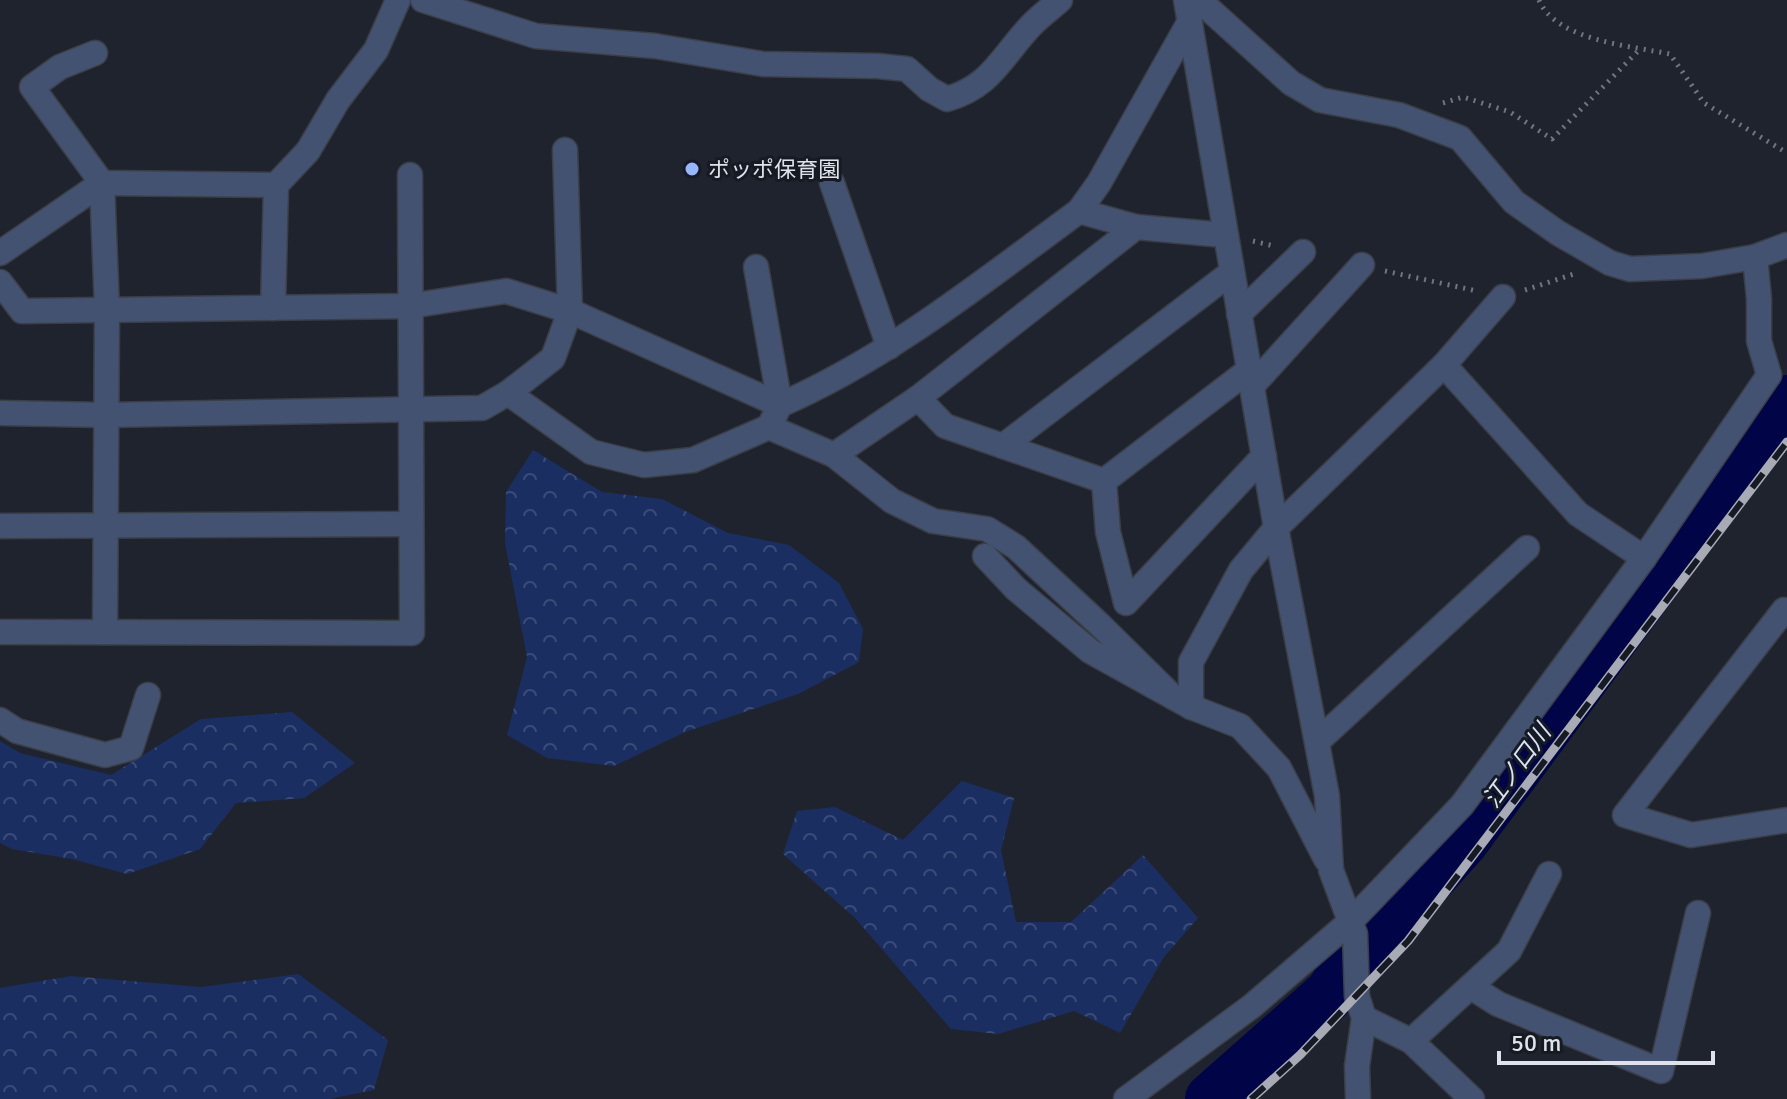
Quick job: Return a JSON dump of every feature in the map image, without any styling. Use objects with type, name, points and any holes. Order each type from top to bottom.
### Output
[{"type":"street","points":[[273,308],[276,185],[308,151],[338,100],[376,50],[398,0]]},
{"type":"street","points":[[423,0],[536,36],[655,46],[763,64],[907,69],[929,89],[947,99],[966,93],[993,73],[1028,28],[1060,0]]},
{"type":"street","points":[[1192,7],[1291,83],[1320,100],[1399,115],[1460,138],[1514,202],[1558,233],[1610,263],[1630,269],[1702,266],[1755,257],[1787,245]]},
{"type":"street","points":[[508,393],[591,452],[644,465],[693,460],[775,416],[889,347],[1079,211],[1099,183],[1192,7]]},
{"type":"street","points":[[1192,7],[1224,235],[1327,796],[1331,870]]},
{"type":"street","points":[[95,53],[60,67],[32,87],[102,183],[107,309],[105,632]]},
{"type":"street","points":[[0,413],[106,415],[482,408],[508,393],[553,358],[570,311],[565,150]]},
{"type":"street","points":[[0,632],[412,633],[410,175]]},
{"type":"street","points":[[0,253],[102,183],[276,185]]},
{"type":"street","points":[[832,183],[889,347]]},
{"type":"street","points":[[1079,211],[1136,227],[1224,235]]},
{"type":"street","points":[[834,455],[918,398],[1136,227]]},
{"type":"street","points":[[1239,314],[1303,252]]},
{"type":"street","points":[[1126,1099],[1353,927],[1462,805],[1780,376],[1759,341],[1755,257]]},
{"type":"street","points":[[1104,481],[1250,378],[1362,265]]},
{"type":"street","points":[[756,267],[775,416]]},
{"type":"street","points":[[1003,446],[1232,272]]},
{"type":"street","points":[[0,282],[22,311],[410,306],[506,291],[570,311],[775,416],[834,455],[892,501],[933,521],[987,529],[1016,547],[1182,702]]},
{"type":"street","points":[[1182,702],[1191,662],[1241,570],[1276,528],[1444,365],[1503,297]]},
{"type":"street","points":[[1444,365],[1578,514],[1644,558]]},
{"type":"street","points":[[918,398],[945,426],[1104,481]]},
{"type":"street","points":[[1104,481],[1108,532],[1126,603],[1264,456]]},
{"type":"street","points":[[0,526],[410,524]]},
{"type":"street","points":[[1318,741],[1527,548]]},
{"type":"street","points":[[985,556],[1016,589],[1090,651],[1182,702],[1240,726],[1279,768],[1331,870],[1353,927],[1357,996],[1364,1018],[1357,1066],[1358,1099]]},
{"type":"street","points":[[1784,610],[1625,815],[1691,835],[1787,820]]},
{"type":"street","points":[[0,720],[17,731],[105,755],[131,748],[148,695]]},
{"type":"street","points":[[1411,1041],[1509,951],[1549,874]]},
{"type":"street","points":[[1471,987],[1498,1004],[1661,1071],[1698,913]]},
{"type":"street","points":[[1364,1018],[1411,1041],[1472,1099]]},
{"type":"path","points":[[1539,0],[1543,9],[1572,33],[1670,54],[1704,103],[1787,153]]},
{"type":"path","points":[[1399,115],[1463,97],[1510,112],[1552,139],[1641,48]]},
{"type":"path","points":[[1224,235],[1303,252]]},
{"type":"path","points":[[1362,265],[1503,297],[1610,263]]},
{"type":"green space","points":[[533,450],[602,492],[662,499],[728,533],[789,545],[839,583],[863,629],[859,662],[798,694],[685,732],[614,766],[547,758],[507,735],[527,657],[505,543],[506,492]]},
{"type":"green space","points":[[292,712],[355,763],[304,798],[236,803],[200,849],[127,874],[72,859],[12,849],[0,843],[0,741],[20,753],[111,775],[201,719]]},
{"type":"green space","points":[[962,781],[1014,798],[1001,850],[1016,922],[1071,922],[1143,855],[1198,918],[1164,957],[1120,1033],[1074,1011],[998,1034],[951,1029],[855,918],[783,854],[797,811],[835,807],[903,840]]},
{"type":"green space","points":[[298,974],[388,1040],[374,1090],[329,1099],[0,1099],[0,988],[71,976],[201,987]]},
{"type":"waterway","name":"江ノ口川","points":[[1211,1099],[1331,993],[1343,974],[1463,841],[1787,401]]},
{"type":"railway","points":[[1251,1099],[1300,1055],[1408,941],[1787,442]]},
{"type":"place","name":"ポッポ保育園","points":[[692,169]]}]
